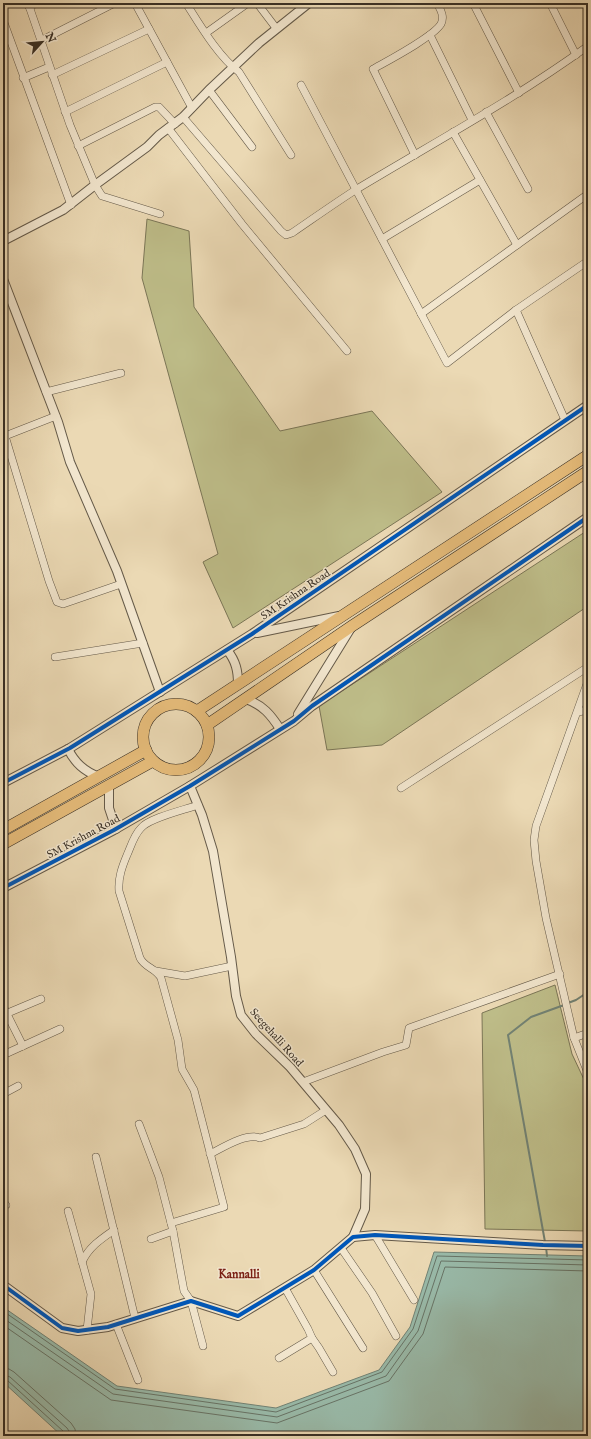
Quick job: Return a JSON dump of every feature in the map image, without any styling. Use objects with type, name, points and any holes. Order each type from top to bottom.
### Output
[{"type":"highway","points":[[197,711],[588,455]]},
{"type":"highway","points":[[207,725],[352,626],[588,470]]},
{"type":"highway","points":[[176,703],[188,705],[197,711],[207,725],[209,733],[208,745],[203,756],[195,764],[183,769],[171,770],[160,766],[153,761],[146,750],[143,740],[144,727],[149,716],[164,705],[176,703]]},
{"type":"highway","points":[[3,830],[146,750]]},
{"type":"highway","points":[[3,844],[153,761]]},
{"type":"street","points":[[36,3],[28,5],[65,112],[95,185],[102,196],[160,214]]},
{"type":"street","points":[[40,41],[115,3]]},
{"type":"street","points":[[135,3],[192,108]]},
{"type":"street","points":[[206,33],[248,3]]},
{"type":"street","points":[[257,3],[276,28]]},
{"type":"street","points":[[3,241],[71,205],[95,185],[147,147],[183,117],[233,67],[276,28],[310,3]]},
{"type":"street","points":[[415,155],[373,69],[430,35],[441,24],[442,14],[437,3]]},
{"type":"street","points":[[473,3],[519,92]]},
{"type":"street","points":[[550,3],[576,55]]},
{"type":"street","points":[[188,4],[206,33],[233,67],[239,72],[291,155]]},
{"type":"street","points":[[3,20],[23,78],[71,205]]},
{"type":"street","points":[[52,75],[149,29]]},
{"type":"street","points":[[430,35],[472,120]]},
{"type":"street","points":[[183,117],[286,235],[292,233],[356,190],[519,92],[588,46]]},
{"type":"street","points":[[65,112],[167,62]]},
{"type":"street","points":[[23,78],[49,67]]},
{"type":"street","points":[[302,85],[446,363],[516,310],[588,261]]},
{"type":"street","points":[[209,90],[252,147]]},
{"type":"street","points":[[78,146],[155,107],[159,107],[242,224],[347,351]]},
{"type":"street","points":[[486,112],[528,189]]},
{"type":"street","points":[[453,132],[517,245]]},
{"type":"street","points":[[382,239],[480,180]]},
{"type":"street","points":[[421,314],[588,194]]},
{"type":"street","points":[[3,279],[56,416],[70,462],[117,571],[160,692]]},
{"type":"street","points":[[516,310],[566,420]]},
{"type":"street","points":[[46,392],[121,373]]},
{"type":"street","name":"SM Krishna Road","points":[[3,783],[68,749],[252,634],[588,405]]},
{"type":"street","points":[[56,416],[5,436],[49,581],[57,602],[63,604],[121,584]]},
{"type":"street","name":"SM Krishna Road","points":[[3,888],[116,829],[190,786],[294,721],[312,706],[588,516]]},
{"type":"street","points":[[252,634],[345,615]]},
{"type":"street","points":[[294,721],[352,626]]},
{"type":"street","points":[[55,657],[142,642]]},
{"type":"street","points":[[227,650],[236,664],[238,684]]},
{"type":"street","points":[[401,788],[588,667]]},
{"type":"street","points":[[588,680],[578,712],[536,826],[534,840],[536,861],[546,918],[574,1038],[588,1073]]},
{"type":"street","points":[[246,699],[258,704],[268,712],[280,729]]},
{"type":"street","points":[[578,712],[588,710]]},
{"type":"street","points":[[68,749],[73,758],[81,767],[99,777]]},
{"type":"street","points":[[109,786],[109,808],[116,829]]},
{"type":"street","name":"Seegehalli Road","points":[[190,786],[202,815],[213,850],[236,996],[241,1015],[256,1034],[303,1082],[339,1125],[355,1149],[366,1174],[365,1209],[353,1237]]},
{"type":"street","points":[[198,805],[150,821],[141,828],[135,835],[122,866],[119,891],[140,958],[144,964],[156,971],[185,976],[232,966]]},
{"type":"street","points":[[156,971],[161,978],[177,1036],[182,1069],[194,1090],[224,1206],[171,1223]]},
{"type":"street","points":[[303,1082],[406,1045],[408,1028],[560,974]]},
{"type":"street","points":[[5,1014],[41,999]]},
{"type":"street","points":[[3,1006],[5,1014],[23,1046]]},
{"type":"street","points":[[3,1055],[60,1029]]},
{"type":"street","points":[[574,1038],[588,1032]]},
{"type":"street","points":[[3,1094],[18,1086]]},
{"type":"street","points":[[210,1154],[237,1141],[253,1136],[260,1138],[304,1124],[326,1110]]},
{"type":"street","points":[[139,1124],[160,1177],[173,1232],[184,1291],[191,1301],[203,1346]]},
{"type":"street","points":[[96,1157],[135,1318]]},
{"type":"street","points":[[68,1211],[90,1294],[87,1330]]},
{"type":"street","points":[[82,1262],[87,1251],[95,1243],[114,1230]]},
{"type":"street","points":[[151,1239],[173,1232]]},
{"type":"street","points":[[375,1235],[414,1300]]},
{"type":"street","points":[[4,1287],[62,1328],[78,1331],[116,1324],[191,1301],[238,1316],[314,1270],[353,1237],[375,1235],[588,1246]]},
{"type":"street","points":[[341,1248],[372,1293],[396,1336]]},
{"type":"street","points":[[314,1270],[363,1348]]},
{"type":"street","points":[[285,1288],[312,1338],[333,1372]]},
{"type":"street","points":[[116,1324],[138,1380]]},
{"type":"street","points":[[279,1358],[312,1338]]},
{"type":"shaded area","points":[[147,219],[189,231],[194,307],[280,431],[372,411],[442,492],[233,628],[203,562],[218,554],[142,278]]},
{"type":"shaded area","points":[[588,530],[588,606],[382,745],[327,750],[319,706]]},
{"type":"shaded area","points":[[555,985],[572,1054],[588,1088],[588,1231],[485,1229],[482,1013]]},
{"type":"water","points":[[434,1252],[588,1256],[588,1436],[62,1436],[3,1382],[3,1307],[117,1386],[276,1408],[379,1370],[410,1327]]},
{"type":"waterway","points":[[568,1003],[576,1000],[588,992]]},
{"type":"waterway","points":[[545,1242],[508,1035],[531,1017],[564,1005]]},
{"type":"waterway","points":[[546,1247],[547,1256]]},
{"type":"cycle path","points":[[3,783],[70,748],[252,634],[588,405]]},
{"type":"cycle path","points":[[3,888],[114,830],[190,786],[294,721],[312,706],[588,517]]},
{"type":"cycle path","points":[[3,1285],[62,1328],[78,1331],[108,1327],[191,1301],[238,1316],[314,1270],[353,1237],[375,1235],[543,1245],[588,1246]]},
{"type":"district","name":"Kannalli","points":[[239,1274]]}]
